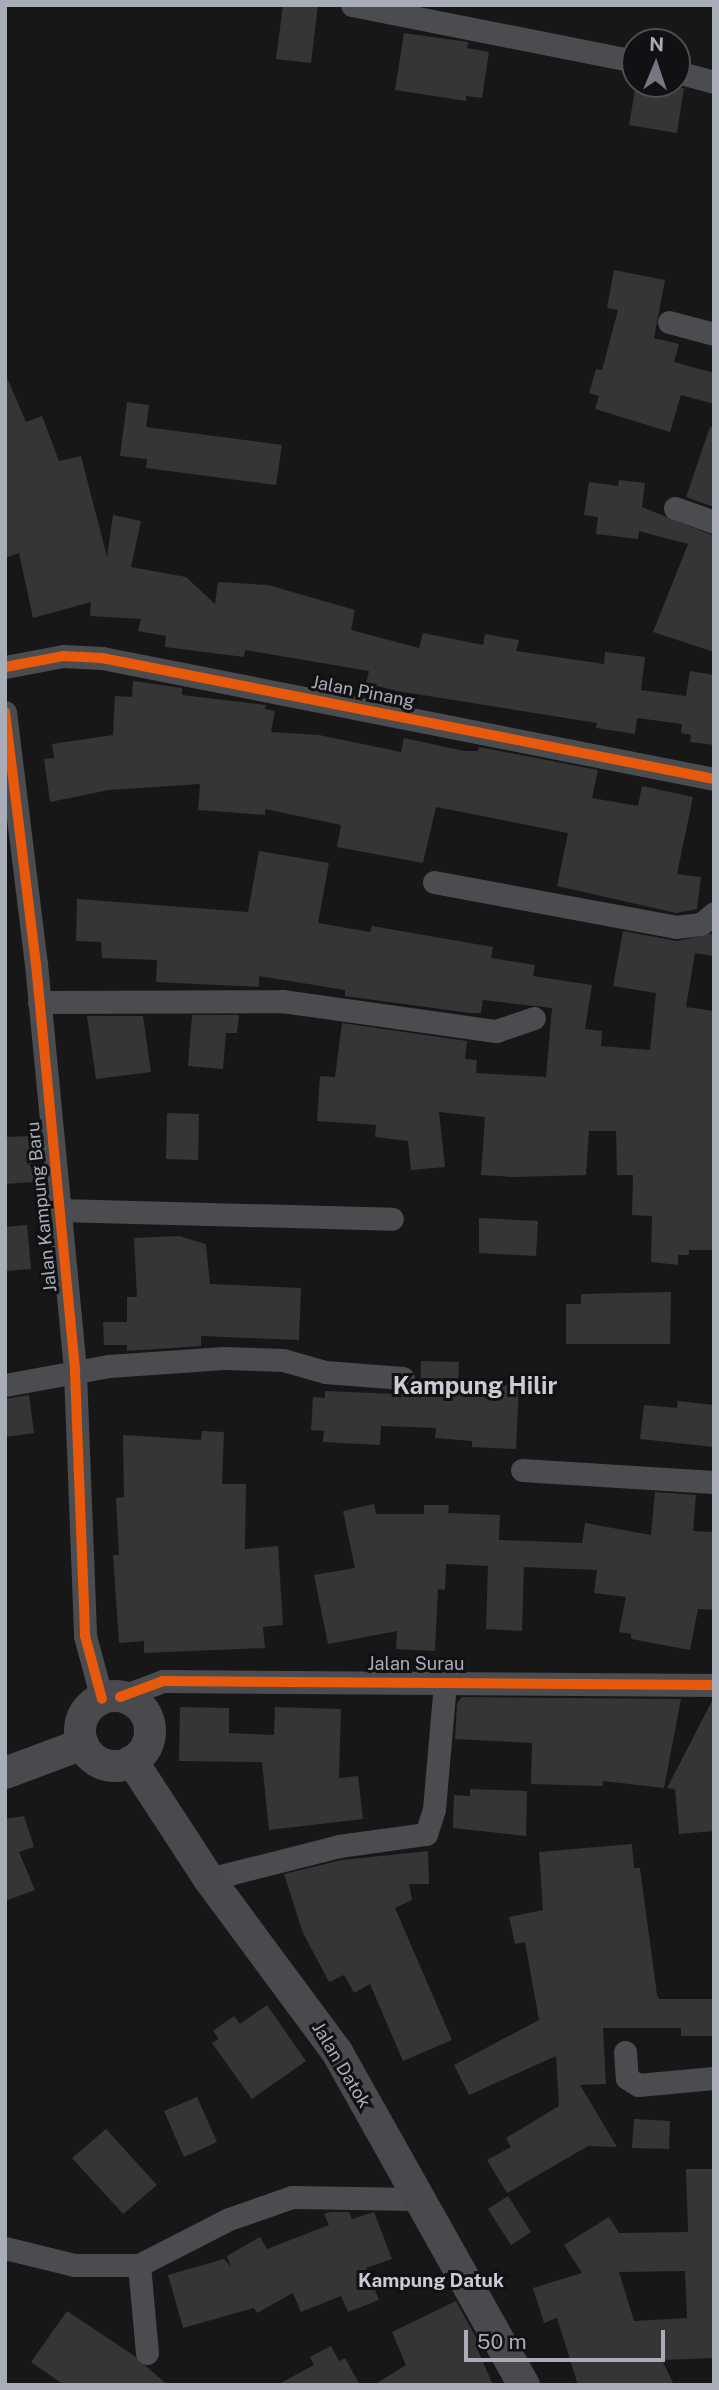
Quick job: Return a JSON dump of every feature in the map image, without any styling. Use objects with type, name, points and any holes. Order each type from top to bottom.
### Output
[{"type":"main road","points":[[111,1698],[138,1704],[149,1723],[147,1745],[132,1761],[110,1765],[98,1761],[83,1744],[82,1721],[87,1711],[111,1698]]},
{"type":"main road","points":[[5,1773],[83,1744]]},
{"type":"main road","name":"Jalan Datok","points":[[132,1761],[209,1878],[337,2052],[417,2199],[524,2385]]},
{"type":"street","points":[[352,5],[621,58]]},
{"type":"street","points":[[691,76],[714,82]]},
{"type":"street","points":[[669,322],[714,334]]},
{"type":"street","points":[[675,508],[714,522]]},
{"type":"street","name":"Jalan Pinang","points":[[5,667],[63,656],[102,658],[714,779]]},
{"type":"street","name":"Jalan Kampung Baru","points":[[5,712],[39,1002],[75,1372],[85,1636],[111,1698]]},
{"type":"street","points":[[434,881],[676,927],[701,924],[714,913]]},
{"type":"street","points":[[39,1002],[282,1001],[496,1031],[534,1018]]},
{"type":"street","points":[[60,1210],[392,1219]]},
{"type":"street","points":[[5,1385],[75,1372],[223,1358],[284,1360],[325,1372],[403,1378]]},
{"type":"street","points":[[522,1471],[714,1482]]},
{"type":"street","name":"Jalan Surau","points":[[111,1698],[163,1681],[714,1685]]},
{"type":"street","points":[[209,1878],[339,1846],[426,1834],[434,1810],[445,1682]]},
{"type":"street","points":[[625,2052],[627,2078],[638,2085],[714,2078]]},
{"type":"street","points":[[5,2248],[74,2265],[139,2265],[229,2219],[292,2197],[417,2199]]},
{"type":"street","points":[[139,2265],[147,2353]]},
{"type":"building","points":[[283,5],[318,5],[311,63],[276,59]]},
{"type":"building","points":[[404,33],[468,42],[467,48],[489,52],[482,98],[466,96],[466,101],[395,90]]},
{"type":"building","points":[[634,98],[682,98],[677,133],[629,125]]},
{"type":"building","points":[[614,270],[665,280],[654,338],[679,344],[674,362],[714,373],[714,404],[681,395],[670,432],[595,409],[599,396],[589,393],[596,369],[602,370],[618,310],[607,308]]},
{"type":"building","points":[[5,373],[26,422],[42,416],[59,461],[81,456],[107,557],[113,515],[141,521],[131,567],[186,577],[215,604],[218,582],[268,585],[355,610],[351,630],[419,648],[423,633],[483,645],[485,634],[519,640],[516,651],[604,664],[605,652],[645,657],[641,690],[686,696],[690,671],[714,675],[714,745],[690,742],[691,735],[681,733],[682,724],[637,718],[635,734],[596,728],[597,723],[397,691],[366,683],[369,671],[245,650],[244,657],[165,647],[166,636],[138,631],[141,619],[90,616],[91,602],[33,618],[19,553],[5,558]]},
{"type":"building","points":[[127,402],[149,405],[146,427],[282,445],[276,485],[146,468],[147,459],[120,456]]},
{"type":"building","points":[[710,427],[714,427],[714,507],[686,497]]},
{"type":"building","points":[[619,480],[645,483],[642,507],[714,536],[714,652],[653,632],[688,544],[639,531],[638,539],[596,534],[598,517],[584,515],[589,482],[618,486]]},
{"type":"building","points":[[133,681],[182,688],[182,695],[266,705],[265,709],[275,711],[271,732],[319,735],[401,752],[404,738],[464,751],[478,751],[479,747],[598,770],[592,798],[638,806],[642,786],[693,797],[677,874],[701,877],[697,909],[676,913],[557,886],[568,833],[436,807],[423,863],[337,847],[341,825],[265,809],[265,815],[198,810],[200,784],[109,790],[50,802],[44,759],[54,758],[52,744],[113,735],[115,696],[132,697]]},
{"type":"building","points":[[259,851],[329,863],[318,923],[370,932],[372,926],[493,947],[491,958],[535,965],[533,976],[592,985],[585,1029],[602,1031],[601,1046],[650,1050],[656,993],[613,986],[623,931],[677,941],[714,933],[714,956],[695,953],[686,1007],[714,1011],[714,1250],[689,1250],[689,1255],[678,1255],[678,1265],[651,1262],[652,1216],[632,1215],[633,1175],[617,1175],[616,1131],[589,1131],[586,1175],[514,1177],[481,1175],[485,1117],[439,1112],[445,1167],[411,1170],[408,1141],[375,1137],[376,1125],[317,1121],[320,1076],[335,1077],[342,1023],[467,1041],[465,1059],[477,1060],[476,1073],[546,1077],[552,1008],[483,1000],[481,1013],[470,1013],[345,996],[345,990],[259,976],[259,987],[156,982],[157,960],[102,958],[101,942],[76,941],[77,899],[248,912]]},
{"type":"building","points":[[192,1015],[239,1015],[237,1033],[226,1033],[223,1069],[188,1066]]},
{"type":"building","points":[[87,1016],[143,1016],[151,1072],[96,1079]]},
{"type":"building","points":[[167,1113],[199,1114],[198,1160],[166,1159]]},
{"type":"building","points":[[30,1136],[34,1182],[5,1184],[5,1137]]},
{"type":"building","points":[[479,1218],[538,1221],[536,1256],[479,1253]]},
{"type":"building","points":[[27,1225],[31,1269],[5,1271],[5,1227]]},
{"type":"building","points":[[179,1236],[206,1244],[210,1284],[301,1288],[299,1340],[201,1336],[201,1346],[127,1351],[127,1345],[104,1345],[103,1322],[127,1322],[127,1297],[137,1297],[134,1238]]},
{"type":"building","points":[[671,1292],[670,1344],[566,1344],[566,1304],[581,1304],[581,1294]]},
{"type":"building","points":[[421,1361],[459,1362],[458,1383],[519,1385],[516,1449],[472,1447],[472,1441],[435,1438],[436,1428],[381,1426],[380,1445],[323,1442],[324,1431],[311,1430],[313,1397],[325,1398],[325,1391],[420,1395]]},
{"type":"building","points":[[29,1395],[34,1433],[5,1437],[5,1399]]},
{"type":"building","points":[[678,1401],[714,1405],[714,1447],[640,1439],[644,1405],[677,1408]]},
{"type":"building","points":[[202,1431],[224,1432],[222,1484],[246,1484],[245,1549],[278,1546],[283,1625],[263,1627],[265,1648],[144,1653],[144,1641],[119,1643],[113,1555],[119,1555],[116,1498],[124,1497],[123,1435],[201,1440]]},
{"type":"building","points":[[655,1492],[696,1495],[693,1531],[714,1532],[714,1610],[698,1609],[690,1650],[631,1639],[631,1634],[619,1632],[626,1597],[594,1593],[597,1570],[524,1567],[522,1631],[486,1629],[488,1566],[446,1564],[445,1590],[438,1589],[435,1651],[396,1649],[397,1631],[328,1644],[314,1575],[355,1568],[343,1511],[374,1504],[376,1514],[424,1514],[424,1505],[449,1505],[448,1513],[500,1515],[499,1540],[582,1543],[585,1523],[651,1535]]},
{"type":"building","points":[[462,1697],[681,1699],[664,1788],[603,1781],[603,1786],[531,1784],[532,1743],[455,1739],[457,1703]]},
{"type":"building","points":[[713,1699],[714,1831],[679,1834],[675,1789],[667,1788]]},
{"type":"building","points":[[180,1707],[229,1708],[229,1733],[274,1735],[275,1707],[341,1709],[339,1778],[358,1776],[363,1819],[269,1830],[262,1762],[179,1761]]},
{"type":"building","points":[[470,1789],[527,1791],[526,1836],[453,1828],[454,1795],[470,1796]]},
{"type":"building","points":[[24,1816],[34,1847],[19,1852],[35,1890],[5,1901],[5,1819]]},
{"type":"building","points":[[632,1844],[634,1868],[640,1868],[657,1995],[659,1999],[714,1999],[714,2036],[681,2036],[681,2028],[603,2028],[606,2084],[580,2085],[617,2147],[588,2146],[507,2193],[487,2160],[511,2147],[506,2138],[559,2106],[556,2056],[469,2095],[454,2065],[539,2020],[525,1942],[515,1944],[509,1917],[543,1910],[539,1852]]},
{"type":"building","points":[[428,1851],[429,1884],[409,1884],[412,1900],[395,1908],[452,2040],[403,2061],[370,1984],[354,1993],[344,1975],[329,1982],[303,1933],[284,1874],[342,1860]]},
{"type":"building","points":[[267,2005],[306,2061],[252,2099],[212,2043],[219,2039],[213,2031],[234,2016],[240,2024]]},
{"type":"building","points":[[197,2097],[217,2142],[184,2157],[164,2111]]},
{"type":"building","points":[[634,2119],[670,2121],[669,2149],[632,2148]]},
{"type":"building","points":[[106,2129],[157,2185],[123,2214],[72,2158]]},
{"type":"building","points":[[686,2169],[714,2169],[714,2358],[662,2360],[674,2385],[578,2385],[557,2318],[544,2323],[533,2288],[582,2273],[564,2245],[609,2217],[619,2233],[688,2232]],"holes":[[[685,2271],[687,2318],[634,2321],[619,2272]]]},
{"type":"building","points":[[508,2196],[531,2232],[511,2245],[488,2209]]},
{"type":"building","points":[[349,2212],[352,2219],[374,2212],[392,2259],[366,2268],[379,2300],[348,2312],[341,2296],[301,2312],[293,2293],[257,2313],[254,2308],[183,2328],[168,2275],[224,2259],[231,2267],[227,2256],[260,2237],[267,2249],[329,2225],[324,2214]]},
{"type":"building","points":[[456,2301],[480,2345],[476,2346],[493,2385],[374,2385],[406,2365],[392,2332]]},
{"type":"building","points":[[67,2311],[133,2355],[168,2385],[64,2385],[31,2362]]},
{"type":"building","points":[[331,2346],[339,2361],[345,2358],[360,2385],[277,2385],[314,2365],[310,2357]]},
{"type":"cycle path","points":[[5,667],[63,656],[102,658],[714,779]]},
{"type":"cycle path","points":[[5,712],[36,964],[75,1372],[85,1636],[102,1699]]},
{"type":"cycle path","points":[[120,1697],[163,1681],[714,1685]]},
{"type":"district","name":"Kampung Hilir","points":[[475,1386]]},
{"type":"district","name":"Kampung Datuk","points":[[431,2281]]}]
